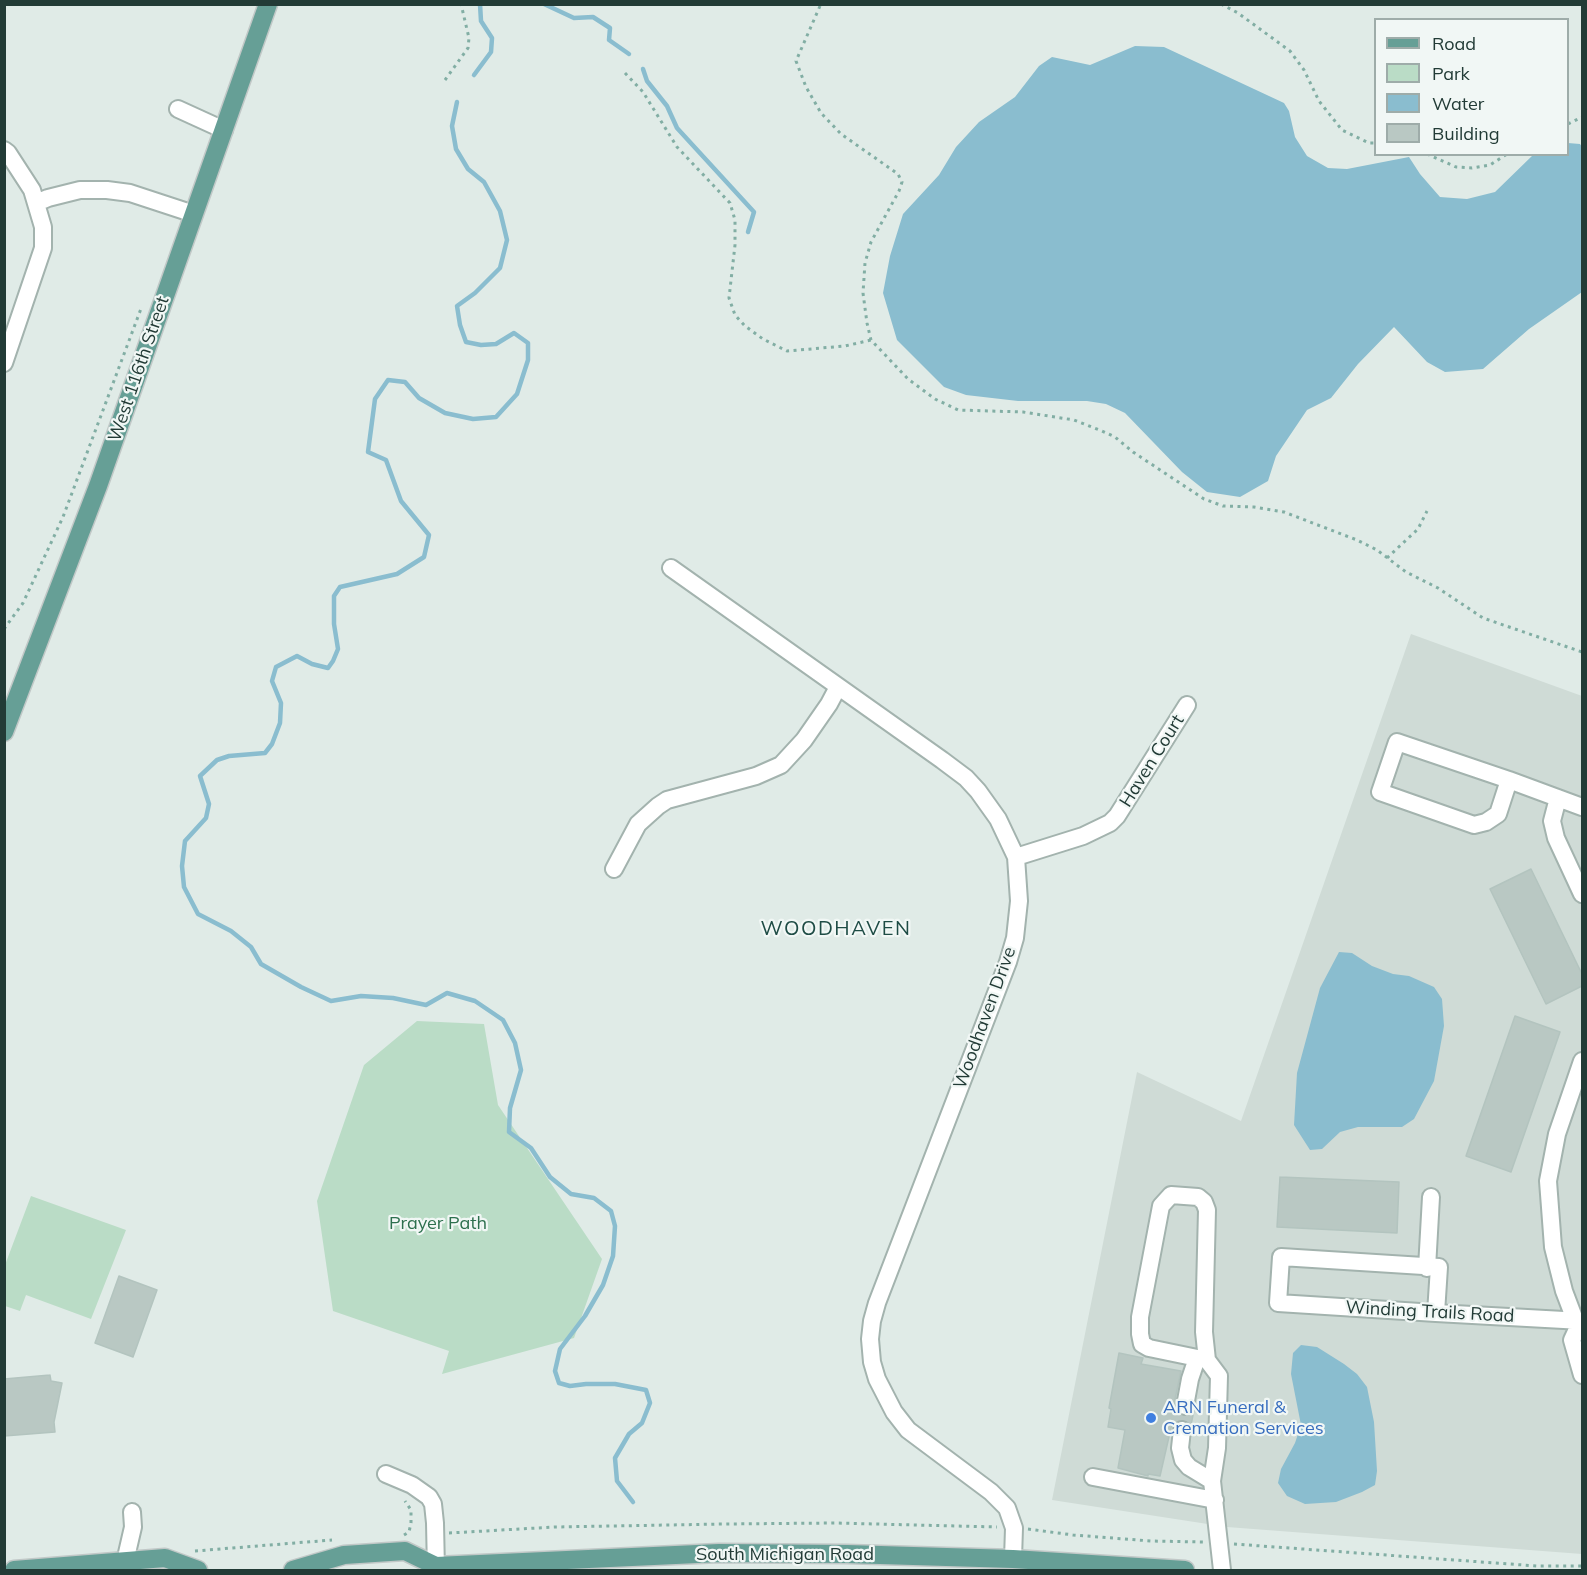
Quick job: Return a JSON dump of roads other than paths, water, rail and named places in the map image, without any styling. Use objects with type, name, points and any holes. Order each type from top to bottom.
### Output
[{"type":"main road","name":"West 116th Street","points":[[5,730],[80,537],[268,4]]},
{"type":"main road","name":"South Michigan Road","points":[[293,1570],[344,1555],[405,1551],[434,1569],[719,1553],[1013,1559],[1072,1567],[1185,1570]]},
{"type":"main road","points":[[14,1570],[127,1566],[165,1558],[198,1570]]},
{"type":"street","points":[[178,109],[224,130]]},
{"type":"street","points":[[4,150],[32,190],[43,227],[43,248],[4,363]]},
{"type":"street","points":[[36,203],[80,190],[107,189],[130,193],[194,214]]},
{"type":"street","name":"Woodhaven Drive","points":[[671,568],[966,778],[998,819],[1016,857],[1019,901],[1010,954],[877,1303],[870,1339],[872,1362],[877,1379],[894,1413],[908,1430],[992,1492],[1007,1508],[1014,1528],[1013,1559]]},
{"type":"street","points":[[615,869],[638,824],[667,800],[756,776],[781,765],[804,740],[838,687]]},
{"type":"street","name":"Haven Court","points":[[1016,857],[1083,836],[1110,823],[1117,816],[1187,705]]},
{"type":"street","points":[[1509,780],[1497,814],[1486,822],[1474,825],[1380,792],[1397,742],[1509,780],[1582,807]]},
{"type":"street","points":[[1558,798],[1552,821],[1556,838],[1582,894]]},
{"type":"street","points":[[1582,1061],[1557,1134],[1548,1181],[1552,1247],[1564,1291],[1579,1325],[1572,1340],[1582,1375]]},
{"type":"street","points":[[1185,1406],[1190,1379],[1202,1359],[1207,1210],[1204,1202],[1198,1197],[1171,1195],[1161,1206],[1140,1317],[1140,1334],[1142,1344],[1149,1348],[1202,1359],[1215,1368],[1219,1376],[1217,1448],[1212,1481],[1222,1570]]},
{"type":"street","points":[[1431,1197],[1426,1268],[1439,1268],[1436,1313]]},
{"type":"street","name":"Winding Trails Road","points":[[1426,1268],[1281,1257],[1278,1303],[1579,1325]]},
{"type":"street","points":[[1182,1430],[1180,1448],[1183,1460],[1189,1467],[1212,1481]]},
{"type":"street","points":[[386,1474],[412,1485],[429,1497],[433,1504],[434,1569]]},
{"type":"street","points":[[1093,1477],[1215,1500]]},
{"type":"street","points":[[127,1566],[133,1527],[132,1512]]},
{"type":"water","points":[[1135,46],[1164,47],[1284,103],[1289,111],[1295,137],[1307,156],[1328,168],[1347,169],[1409,157],[1440,197],[1467,199],[1495,192],[1532,156],[1569,156],[1569,143],[1580,144],[1582,147],[1582,292],[1529,329],[1483,369],[1445,372],[1427,362],[1394,327],[1358,364],[1331,398],[1307,410],[1276,456],[1268,481],[1240,497],[1207,492],[1182,472],[1125,413],[1106,404],[1087,401],[1018,401],[966,395],[944,387],[897,340],[883,293],[890,256],[903,214],[939,175],[956,147],[979,122],[1015,97],[1039,66],[1052,57],[1090,65]]},
{"type":"water","points":[[1339,952],[1352,953],[1372,966],[1393,974],[1409,976],[1434,987],[1442,999],[1444,1026],[1434,1081],[1414,1119],[1402,1127],[1358,1127],[1340,1132],[1322,1149],[1310,1150],[1294,1125],[1297,1073],[1320,988]]},
{"type":"water","points":[[1301,1345],[1317,1347],[1344,1364],[1357,1374],[1367,1387],[1374,1422],[1377,1471],[1375,1485],[1336,1502],[1305,1504],[1287,1496],[1278,1483],[1281,1469],[1295,1443],[1301,1425],[1291,1374],[1293,1353]]},
{"type":"waterway","points":[[474,75],[491,52],[492,38],[481,21],[480,4]]},
{"type":"waterway","points":[[544,4],[574,18],[593,17],[610,28],[609,40],[629,54]]},
{"type":"waterway","points":[[643,69],[647,81],[667,106],[677,128],[754,212],[748,232]]},
{"type":"waterway","points":[[457,102],[452,126],[456,149],[468,169],[484,182],[500,211],[507,240],[500,268],[475,293],[457,306],[460,325],[466,342],[481,345],[496,344],[514,333],[528,343],[528,360],[517,394],[496,417],[473,419],[445,413],[419,398],[405,382],[388,380],[375,399],[368,452],[386,460],[401,501],[429,535],[424,557],[397,574],[340,587],[334,596],[334,624],[338,649],[328,668],[312,664],[297,656],[276,667],[272,681],[281,703],[280,723],[272,744],[265,753],[229,756],[217,760],[200,776],[209,804],[206,818],[185,841],[182,866],[184,887],[198,914],[231,931],[251,947],[261,964],[331,1001],[361,996],[393,998],[426,1005],[447,993],[475,1001],[503,1020],[515,1043],[521,1070],[510,1108],[509,1132],[531,1148],[550,1177],[571,1194],[594,1198],[611,1211],[615,1226],[613,1256],[603,1285],[585,1316],[560,1349],[555,1371],[559,1383],[570,1386],[615,1384],[646,1390],[650,1403],[642,1423],[629,1434],[615,1458],[617,1481],[633,1502]]},
{"type":"tunnel","points":[[1182,1430],[1185,1406]]},
{"type":"place","name":"ARN Funeral & Cremation Services","points":[[1151,1418]]},
{"type":"district","name":"WOODHAVEN","points":[[836,929]]},
{"type":"park label","name":"Prayer Path","points":[[438,1224]]}]
